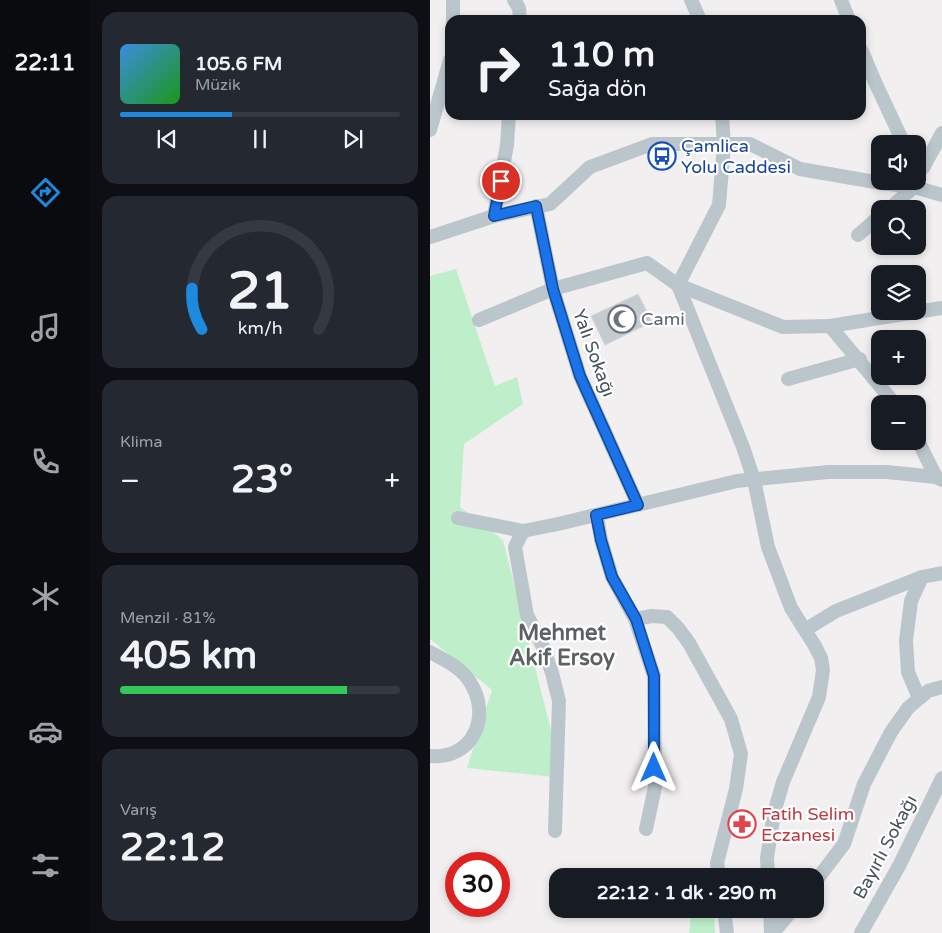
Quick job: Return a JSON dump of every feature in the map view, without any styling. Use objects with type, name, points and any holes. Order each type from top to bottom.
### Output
[{"type":"street","points":[[453,0],[453,15]]},
{"type":"street","points":[[514,0],[519,8],[520,15]]},
{"type":"street","points":[[691,0],[698,15]]},
{"type":"street","points":[[841,0],[847,15]]},
{"type":"street","points":[[866,61],[900,135]]},
{"type":"street","points":[[430,130],[445,78]]},
{"type":"street","points":[[494,216],[507,145],[509,120]]},
{"type":"street","points":[[722,120],[724,144],[719,205],[678,285],[744,447],[754,480],[768,547],[791,608],[821,658],[823,670],[819,697],[784,782],[774,813],[767,858],[768,868]]},
{"type":"street","points":[[926,162],[942,133]]},
{"type":"street","points":[[430,237],[494,216],[550,204],[590,167],[652,144],[750,144],[800,168],[871,181]]},
{"type":"street","points":[[926,182],[942,195]]},
{"type":"street","points":[[897,200],[906,190]]},
{"type":"street","name":"Yalı Sokağı","points":[[536,206],[553,289],[580,376],[638,505]]},
{"type":"street","points":[[858,235],[871,224]]},
{"type":"street","points":[[479,320],[553,289],[647,263],[678,285],[783,327],[830,326],[942,308]]},
{"type":"street","points":[[830,326],[860,359],[888,395]]},
{"type":"street","points":[[788,378],[860,359]]},
{"type":"street","points":[[923,450],[939,478]]},
{"type":"street","points":[[458,518],[523,531],[737,481],[828,472],[887,472],[939,478]]},
{"type":"street","points":[[596,515],[612,577],[636,619],[654,676],[654,787],[646,829]]},
{"type":"street","points":[[523,531],[515,547],[527,615],[543,647],[559,701],[555,830]]},
{"type":"street","points":[[805,630],[836,611],[922,578],[942,573]]},
{"type":"street","points":[[922,578],[911,601],[906,640],[908,672],[924,695]]},
{"type":"street","points":[[636,619],[652,616],[667,617],[678,628],[689,643],[731,719],[741,754],[736,789],[717,863],[718,868]]},
{"type":"street","points":[[430,652],[461,671],[469,680],[476,691],[480,715],[476,731],[470,742],[461,750],[440,757],[430,756]]},
{"type":"street","points":[[824,870],[844,844],[864,784],[892,732],[908,708],[924,695],[942,686]]},
{"type":"street","name":"Bayırlı Sokağı","points":[[861,933],[899,866],[942,778]]},
{"type":"street","points":[[725,918],[727,933]]},
{"type":"street","points":[[771,918],[772,933]]},
{"type":"street","points":[[772,933],[785,918]]},
{"type":"green space","points":[[456,269],[495,386],[517,377],[523,404],[464,444],[460,507],[503,540],[563,778],[467,768],[492,690],[430,639],[430,276]]},
{"type":"green space","points":[[691,918],[714,918],[715,933],[689,933]]},
{"type":"building","name":"Cami","points":[[638,294],[652,322],[605,345],[591,316]]},
{"type":"place","name":"Çamlica Yolu Caddesi","points":[[662,156]]},
{"type":"place","name":"Cami","points":[[622,319]]},
{"type":"place","name":"Fatih Selim Eczanesi","points":[[742,824]]},
{"type":"district","name":"Mehmet Akif Ersoy","points":[[562,646]]},
{"type":"route","points":[[501,181],[494,216],[536,206],[553,289],[580,376],[638,505],[596,515],[612,577],[636,619],[654,676],[654,768]]}]
